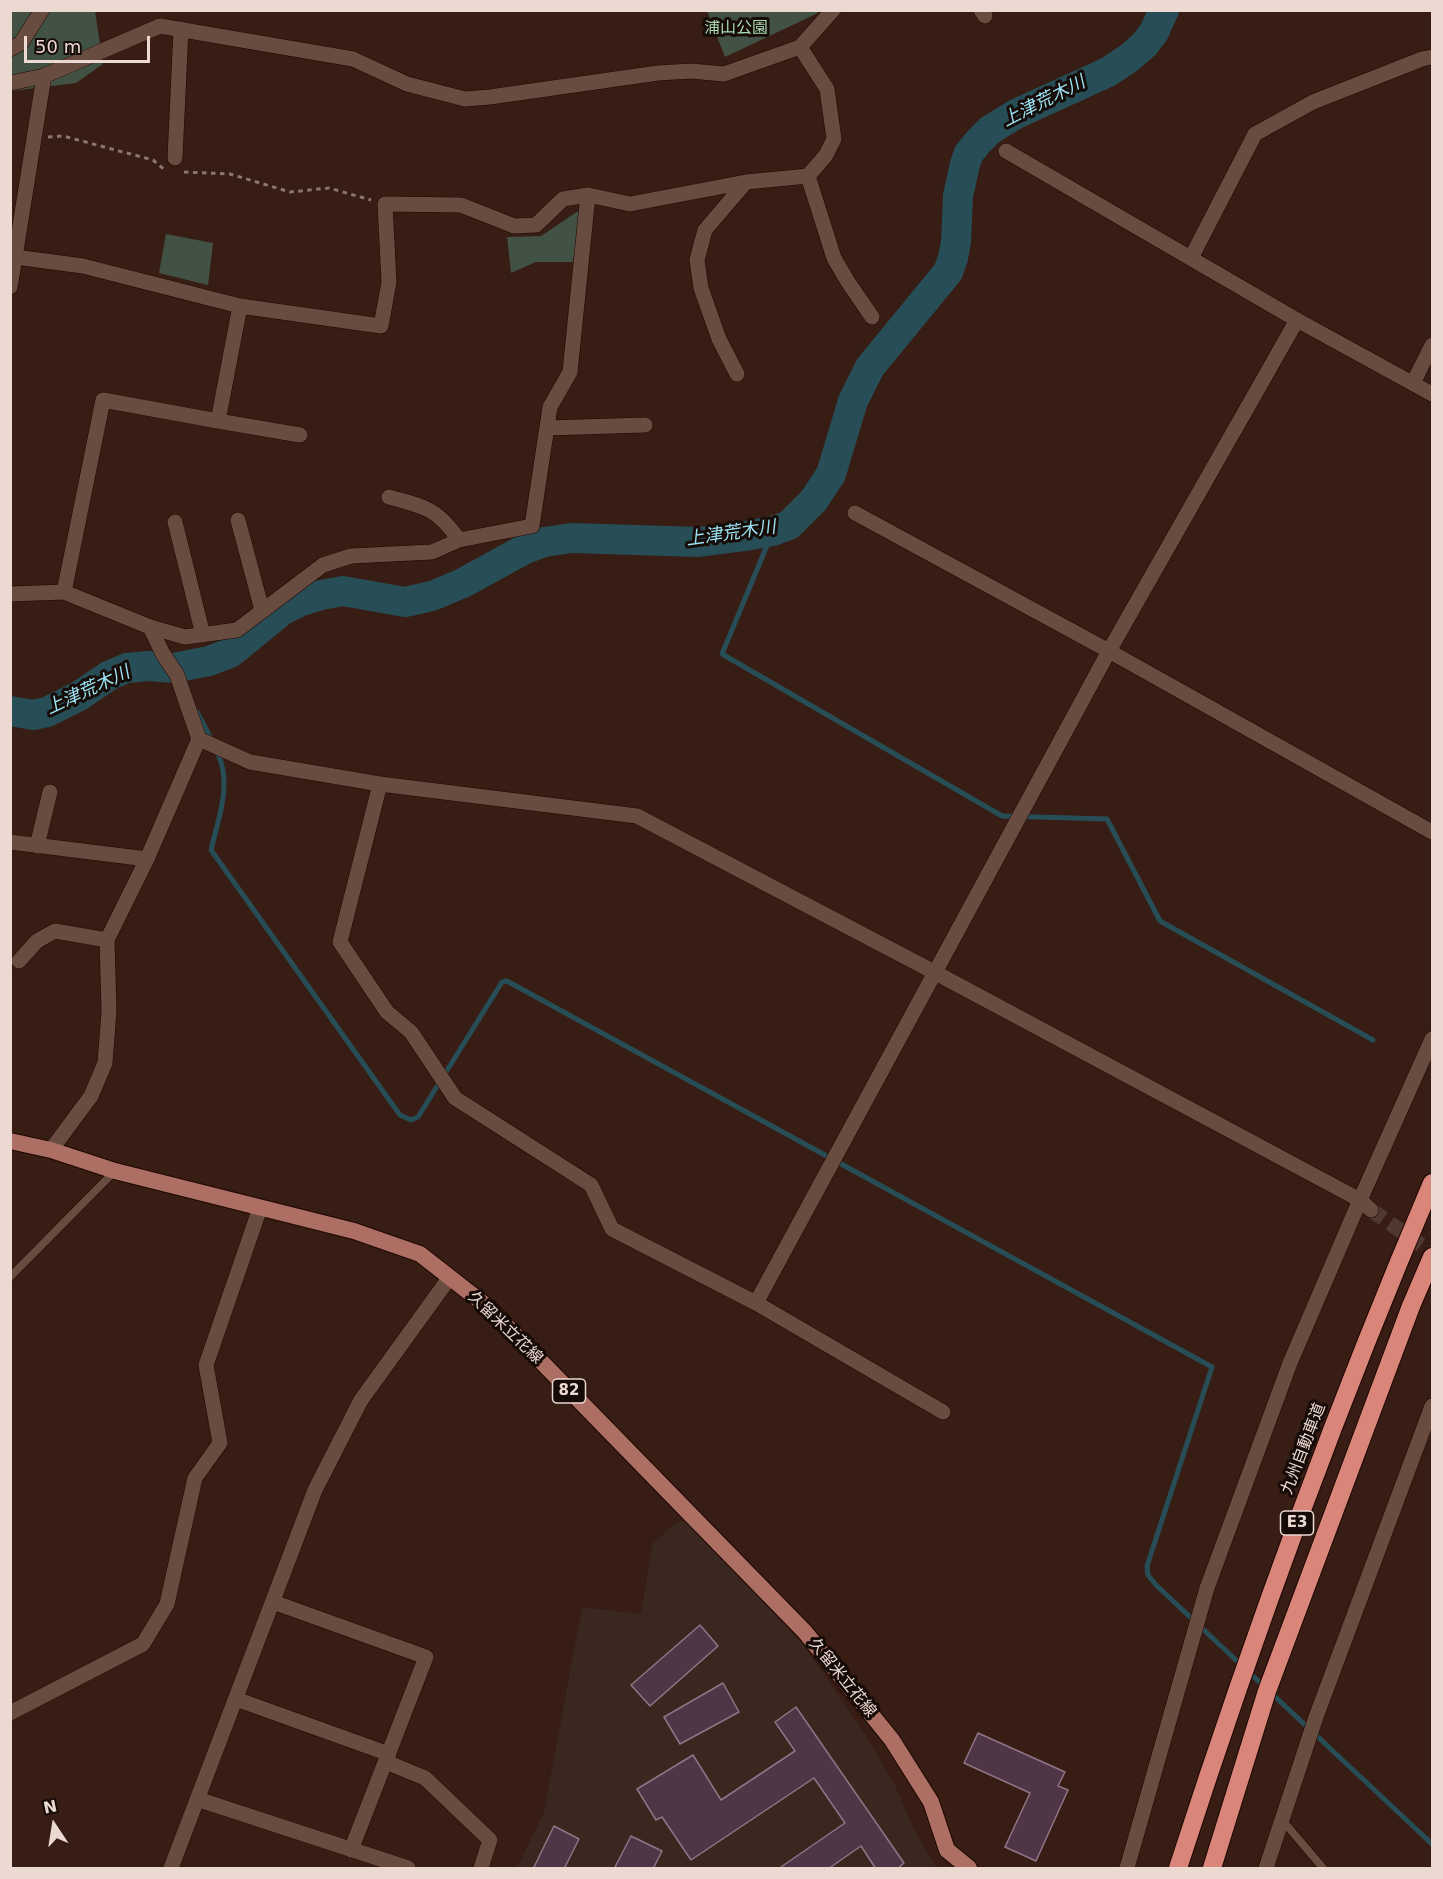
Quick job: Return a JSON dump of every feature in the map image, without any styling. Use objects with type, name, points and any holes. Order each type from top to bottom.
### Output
[{"type":"highway","name":"九州自動車道","points":[[1178,1869],[1220,1738],[1275,1580],[1383,1298],[1432,1184]]},
{"type":"highway","name":"E3","points":[[1212,1869],[1267,1691],[1407,1317],[1432,1257]]},
{"type":"main road","name":"久留米立花線","points":[[10,1141],[51,1150],[115,1171],[354,1231],[420,1254],[489,1308],[806,1632],[892,1740],[931,1802],[947,1850],[969,1869]]},
{"type":"street","points":[[10,49],[21,43],[42,10]]},
{"type":"street","points":[[10,83],[44,76],[160,26],[353,59],[407,84],[465,99],[658,73],[691,71],[724,74],[800,47],[833,10]]},
{"type":"street","points":[[174,158],[181,29]]},
{"type":"street","points":[[15,257],[83,266],[240,306],[381,326],[389,282],[385,204],[460,205],[514,226],[536,225],[564,199],[588,195],[630,204],[746,182],[808,176],[826,155],[834,139],[827,89],[800,47]]},
{"type":"street","points":[[1191,258],[1255,134],[1313,102],[1432,57]]},
{"type":"street","points":[[10,287],[15,257],[17,204],[35,138],[44,76]]},
{"type":"street","points":[[1006,151],[1297,320],[1432,394]]},
{"type":"street","points":[[808,176],[834,258],[872,317]]},
{"type":"street","points":[[737,374],[719,339],[701,288],[697,260],[705,230],[746,182]]},
{"type":"street","points":[[10,594],[64,592],[150,627],[185,638],[237,630],[323,565],[351,556],[432,552],[459,540],[532,526],[550,407],[570,372],[588,195]]},
{"type":"street","points":[[218,421],[240,306]]},
{"type":"street","points":[[756,1303],[1109,651],[1297,320]]},
{"type":"street","points":[[1413,382],[1432,345]]},
{"type":"street","points":[[64,592],[103,400],[300,435]]},
{"type":"street","points":[[547,428],[645,425]]},
{"type":"street","points":[[389,497],[430,508],[449,526],[459,540]]},
{"type":"street","points":[[855,513],[1109,651],[1432,832]]},
{"type":"street","points":[[238,520],[262,610]]},
{"type":"street","points":[[175,522],[203,635]]},
{"type":"street","points":[[51,1150],[91,1096],[105,1063],[109,1011],[107,940],[147,860],[200,739],[177,675],[163,654],[150,627]]},
{"type":"street","points":[[200,739],[250,762],[380,784],[637,816],[934,972],[1366,1205]]},
{"type":"street","points":[[380,784],[340,942],[387,1012],[411,1032],[455,1098],[591,1185],[612,1229],[756,1303],[943,1412]]},
{"type":"street","points":[[37,846],[50,792]]},
{"type":"street","points":[[10,842],[147,860]]},
{"type":"street","points":[[19,961],[37,940],[54,931],[107,940]]},
{"type":"street","points":[[1127,1869],[1207,1588],[1290,1363],[1366,1205],[1432,1039]]},
{"type":"street","points":[[10,1713],[143,1644],[167,1604],[195,1478],[220,1443],[206,1365],[260,1208]]},
{"type":"street","points":[[171,1869],[315,1490],[361,1400],[450,1277]]},
{"type":"street","points":[[1266,1869],[1316,1717],[1432,1406]]},
{"type":"street","points":[[273,1602],[426,1657],[351,1850]]},
{"type":"street","points":[[236,1698],[387,1758],[425,1778],[490,1840],[481,1869]]},
{"type":"street","points":[[197,1798],[408,1869]]},
{"type":"lane","points":[[10,1277],[115,1171]]},
{"type":"lane","points":[[1282,1820],[1323,1869]]},
{"type":"path","points":[[35,138],[63,136],[153,160],[163,171],[230,174],[290,192],[329,188],[385,204]]},
{"type":"shaded area","points":[[678,1521],[688,1522],[802,1643],[865,1734],[895,1785],[914,1830],[937,1868],[517,1868],[544,1812],[582,1607],[641,1614],[652,1544]]},
{"type":"green space","points":[[10,11],[95,11],[103,64],[76,83],[11,91]]},
{"type":"green space","name":"浦山公園","points":[[707,11],[819,11],[725,57]]},
{"type":"green space","points":[[581,209],[573,262],[536,262],[511,273],[507,237],[541,236]]},
{"type":"green space","points":[[166,234],[213,243],[208,285],[159,273]]},
{"type":"building","points":[[700,1625],[718,1646],[650,1706],[631,1685]]},
{"type":"building","points":[[723,1683],[739,1712],[680,1744],[664,1717]]},
{"type":"building","points":[[796,1707],[904,1863],[897,1869],[876,1869],[861,1846],[828,1869],[778,1869],[845,1823],[814,1778],[691,1860],[662,1817],[656,1820],[637,1789],[693,1755],[721,1800],[795,1751],[775,1722]]},
{"type":"building","points":[[978,1733],[1065,1772],[1058,1786],[1068,1790],[1036,1861],[1005,1847],[1030,1793],[964,1763]]},
{"type":"building","points":[[554,1826],[579,1839],[564,1869],[533,1869]]},
{"type":"building","points":[[631,1836],[662,1851],[653,1869],[614,1869]]},
{"type":"waterway","name":"上津荒木川","points":[[10,711],[33,715],[47,712],[79,696],[110,675],[127,668],[148,666],[174,668],[209,661],[230,653],[283,610],[321,595],[343,591],[405,602],[432,596],[463,583],[523,550],[544,542],[572,538],[699,542],[773,531],[789,525],[814,500],[831,474],[853,401],[870,367],[948,272],[956,242],[958,196],[969,153],[990,130],[1016,114],[1108,72],[1129,58],[1144,45],[1154,32],[1164,10]]},
{"type":"waterway","points":[[773,531],[722,654],[1002,816],[1107,819],[1160,921],[1373,1040]]},
{"type":"waterway","points":[[197,712],[212,741]]},
{"type":"waterway","points":[[217,752],[222,764],[224,788],[211,850],[400,1115],[411,1120],[418,1117],[502,982],[507,981],[1212,1367],[1147,1566],[1148,1575],[1432,1844]]},
{"type":"tunnel","points":[[1371,1210],[1432,1253]]}]
